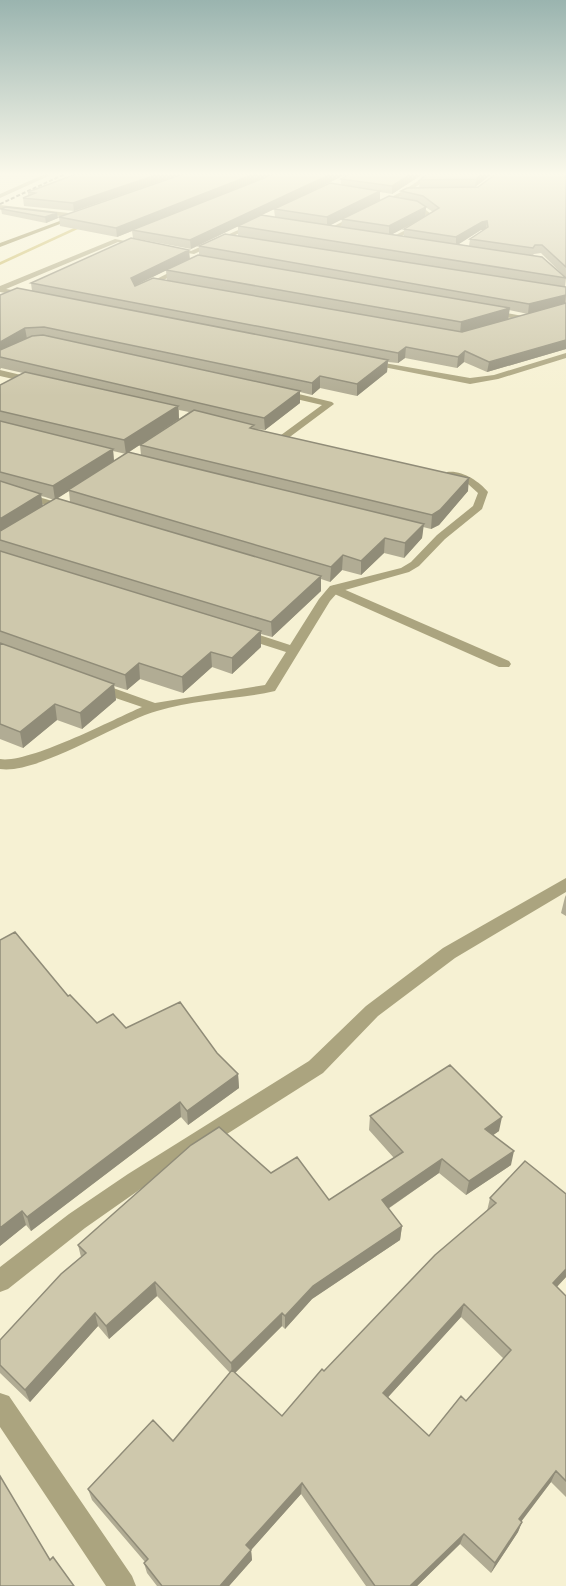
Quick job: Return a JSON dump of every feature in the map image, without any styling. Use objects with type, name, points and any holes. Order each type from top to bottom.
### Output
[{"type":"street","points":[[0,290],[98,248]]},
{"type":"street","points":[[160,248],[192,254],[204,248]]},
{"type":"street","points":[[192,254],[197,261]]},
{"type":"street","points":[[136,291],[188,265]]},
{"type":"street","points":[[152,284],[163,286]]},
{"type":"street","points":[[0,290],[38,298]]},
{"type":"street","points":[[483,311],[528,319]]},
{"type":"street","points":[[506,326],[538,316]]},
{"type":"street","points":[[352,360],[470,381],[495,377],[566,355]]},
{"type":"street","points":[[0,373],[47,383]]},
{"type":"street","points":[[267,389],[329,404],[275,439],[300,445]]},
{"type":"street","points":[[0,764],[11,766],[36,758],[154,707],[270,688],[328,587],[405,570],[424,556],[435,536],[478,507],[483,492],[472,482],[444,473]]},
{"type":"street","points":[[0,489],[83,513]]},
{"type":"street","points":[[328,587],[504,664]]},
{"type":"street","points":[[225,629],[293,650]]},
{"type":"street","points":[[88,683],[154,707]]},
{"type":"street","points":[[0,1281],[77,1221],[135,1181],[316,1067],[372,1011],[449,952],[566,884]]},
{"type":"street","points":[[0,1405],[122,1586]]},
{"type":"building","points":[[109,248],[179,248],[189,250],[131,278],[135,286],[153,278],[462,332],[566,303],[566,340],[489,362],[465,351],[458,357],[406,347],[398,353],[31,283]]},
{"type":"building","points":[[210,248],[315,248],[566,287],[566,295],[529,304]]},
{"type":"building","points":[[377,248],[482,248],[542,257],[566,278]]},
{"type":"building","points":[[545,248],[566,248],[566,267]]},
{"type":"building","points":[[198,255],[510,308],[461,322],[166,270]]},
{"type":"building","points":[[17,288],[388,360],[357,384],[320,376],[312,383],[44,327],[25,328],[0,342],[0,295]]},
{"type":"building","points":[[43,335],[300,391],[264,418],[0,357],[0,350],[32,336]]},
{"type":"building","points":[[25,372],[178,406],[124,440],[0,411],[0,385]]},
{"type":"building","points":[[194,410],[254,425],[250,428],[469,478],[440,510],[432,515],[140,445]]},
{"type":"building","points":[[0,421],[113,449],[53,486],[0,472]]},
{"type":"building","points":[[128,452],[424,524],[405,543],[385,538],[361,561],[343,555],[331,567],[68,490]]},
{"type":"building","points":[[0,481],[41,494],[0,519]]},
{"type":"building","points":[[56,498],[321,576],[271,622],[0,540],[0,531]]},
{"type":"building","points":[[0,551],[261,631],[232,658],[211,652],[182,677],[139,663],[125,675],[0,631]]},
{"type":"building","points":[[0,643],[114,684],[80,713],[55,704],[20,732],[0,724]]},
{"type":"building","points":[[15,932],[68,996],[70,995],[97,1023],[113,1014],[126,1028],[180,1002],[217,1053],[238,1074],[187,1111],[180,1102],[27,1217],[22,1211],[0,1228],[0,940]]},
{"type":"building","points":[[450,1065],[502,1117],[485,1129],[514,1151],[469,1181],[442,1159],[382,1200],[402,1226],[313,1286],[285,1316],[282,1313],[231,1363],[155,1282],[106,1326],[95,1313],[25,1390],[0,1365],[0,1340],[61,1274],[86,1253],[78,1245],[191,1145],[219,1127],[271,1173],[297,1157],[329,1200],[403,1152],[370,1116]]},
{"type":"building","points":[[525,1161],[566,1194],[566,1269],[553,1283],[566,1296],[566,1481],[556,1471],[519,1519],[522,1522],[495,1563],[464,1534],[410,1586],[375,1586],[302,1483],[246,1545],[251,1550],[220,1586],[162,1586],[144,1563],[148,1559],[88,1489],[153,1420],[173,1441],[232,1370],[282,1416],[322,1369],[324,1371],[435,1255],[496,1203],[490,1198]],"holes":[[[464,1304],[511,1350],[466,1401],[461,1396],[429,1436],[383,1393]]]},
{"type":"building","points":[[0,1476],[50,1560],[53,1557],[74,1586],[0,1586]]},
{"type":"waterway","points":[[0,264],[35,248]]}]
